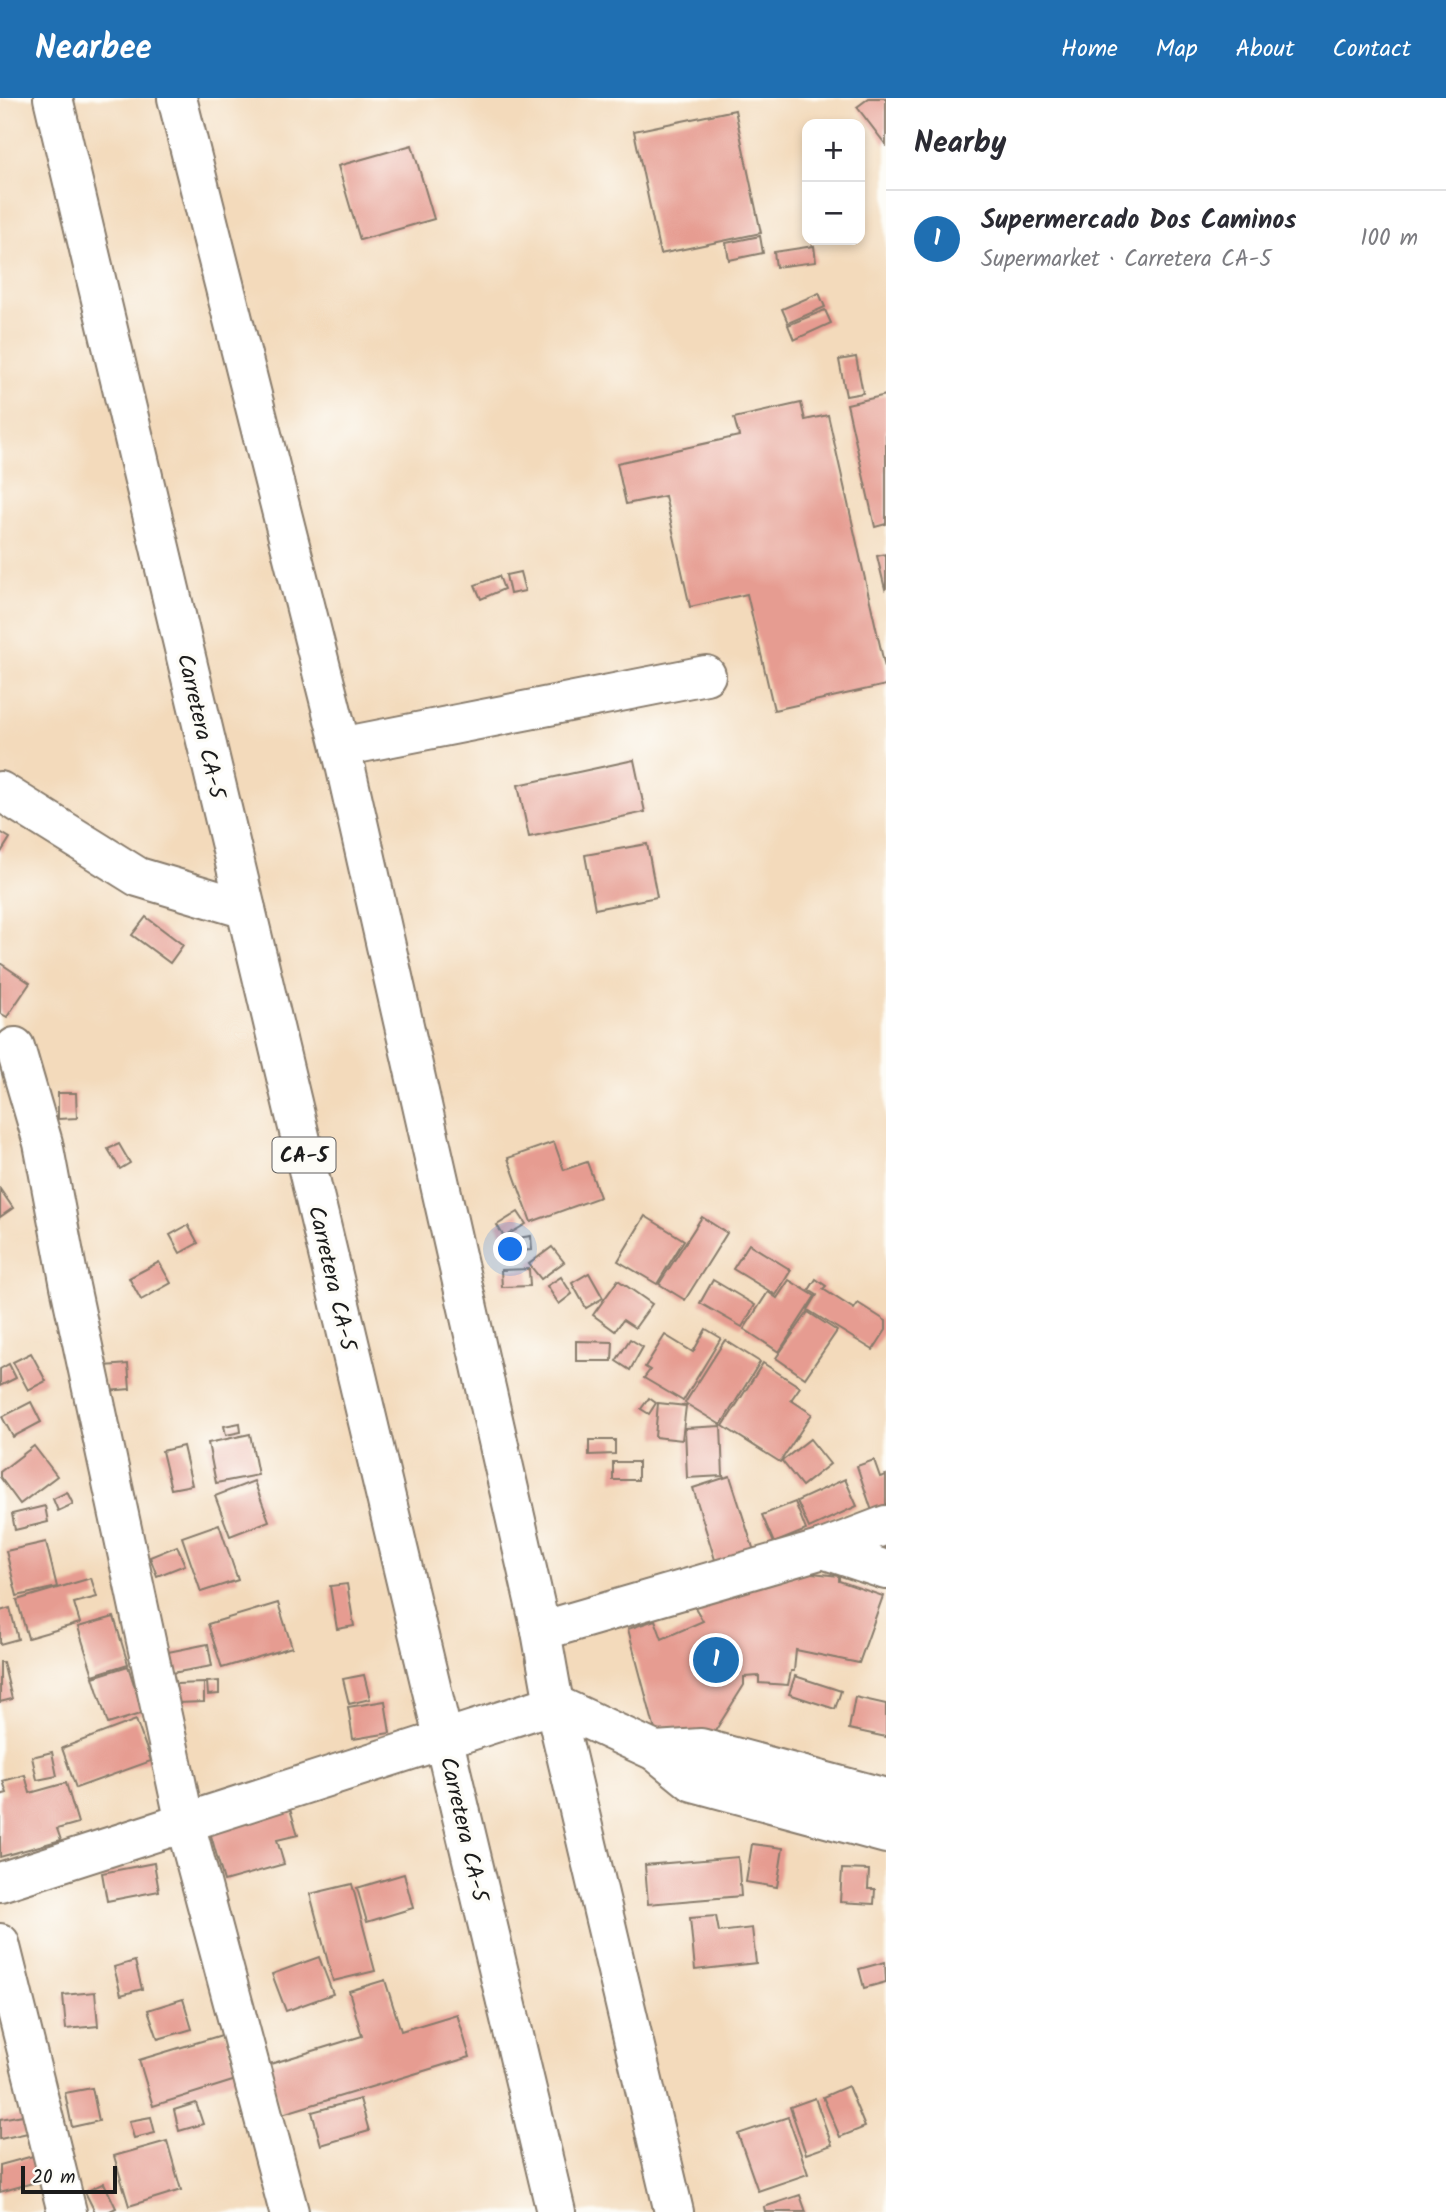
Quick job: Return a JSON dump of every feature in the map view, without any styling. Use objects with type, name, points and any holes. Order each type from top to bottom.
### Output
[{"type":"main road","name":"Carretera CA-5","points":[[53,98],[556,2212]]},
{"type":"main road","points":[[177,98],[341,747],[541,1631],[554,1704],[674,2212]]},
{"type":"main road","points":[[341,747],[706,675]]},
{"type":"main road","points":[[0,791],[138,877],[246,909]]},
{"type":"main road","points":[[15,1047],[43,1143],[73,1299],[185,1823],[289,2212]]},
{"type":"main road","points":[[541,1631],[823,1549],[886,1525]]},
{"type":"main road","points":[[823,1549],[886,1570]]},
{"type":"main road","points":[[0,1882],[554,1704],[655,1751],[693,1782],[886,1834]]},
{"type":"main road","points":[[655,1751],[701,1748],[886,1798]]},
{"type":"main road","points":[[0,1943],[67,2212]]},
{"type":"building","points":[[869,98],[886,98],[886,145],[857,107]]},
{"type":"building","points":[[735,110],[761,233],[660,254],[634,131]]},
{"type":"building","points":[[412,145],[434,219],[360,240],[338,166]]},
{"type":"building","points":[[760,236],[763,253],[729,260],[726,243]]},
{"type":"building","points":[[814,246],[816,262],[776,267],[774,252]]},
{"type":"building","points":[[819,293],[825,307],[788,323],[782,309]]},
{"type":"building","points":[[825,310],[831,323],[794,340],[788,325]]},
{"type":"building","points":[[856,357],[863,393],[846,396],[839,360]]},
{"type":"building","points":[[886,395],[886,524],[875,527],[847,404]]},
{"type":"building","points":[[801,403],[805,420],[828,415],[886,672],[886,685],[774,710],[747,594],[690,607],[665,496],[626,504],[617,463],[739,436],[734,418]]},
{"type":"building","points":[[886,554],[886,588],[885,589],[877,556]]},
{"type":"building","points":[[520,572],[525,591],[510,594],[506,575]]},
{"type":"building","points":[[499,576],[504,589],[481,599],[475,585]]},
{"type":"building","points":[[634,760],[645,812],[529,837],[518,785]]},
{"type":"building","points":[[0,832],[10,838],[0,854]]},
{"type":"building","points":[[647,844],[657,897],[595,909],[585,855]]},
{"type":"building","points":[[146,917],[183,945],[170,963],[132,935]]},
{"type":"building","points":[[0,963],[30,983],[7,1017],[0,1013]]},
{"type":"building","points":[[58,1093],[76,1093],[77,1118],[58,1119]]},
{"type":"building","points":[[554,1142],[564,1170],[587,1162],[600,1197],[531,1222],[508,1158]]},
{"type":"building","points":[[119,1144],[130,1163],[120,1169],[108,1149]]},
{"type":"building","points":[[0,1189],[13,1208],[0,1217]]},
{"type":"building","points":[[518,1212],[526,1224],[504,1237],[497,1225]]},
{"type":"building","points":[[645,1216],[684,1240],[657,1284],[618,1261]]},
{"type":"building","points":[[702,1217],[727,1233],[685,1300],[659,1284]]},
{"type":"building","points":[[188,1225],[198,1243],[180,1253],[170,1235]]},
{"type":"building","points":[[531,1236],[532,1250],[518,1251],[517,1238]]},
{"type":"building","points":[[749,1244],[791,1270],[776,1295],[733,1269]]},
{"type":"building","points":[[552,1247],[564,1262],[541,1279],[529,1264]]},
{"type":"building","points":[[159,1262],[171,1283],[141,1300],[129,1278]]},
{"type":"building","points":[[529,1269],[530,1286],[502,1287],[501,1270]]},
{"type":"building","points":[[589,1273],[603,1298],[586,1308],[572,1283]]},
{"type":"building","points":[[561,1277],[572,1294],[559,1304],[547,1286]]},
{"type":"building","points":[[816,1279],[826,1286],[823,1289],[854,1309],[858,1303],[886,1321],[886,1330],[873,1350],[808,1310],[817,1295],[809,1290]]},
{"type":"building","points":[[618,1280],[652,1304],[635,1328],[623,1320],[615,1331],[593,1315]]},
{"type":"building","points":[[713,1280],[755,1305],[742,1327],[700,1303]]},
{"type":"building","points":[[789,1280],[815,1296],[779,1352],[744,1329],[768,1292],[777,1298]]},
{"type":"building","points":[[808,1312],[837,1331],[805,1378],[776,1358]]},
{"type":"building","points":[[706,1329],[721,1338],[683,1401],[644,1378],[650,1370],[645,1367],[665,1335],[693,1352]]},
{"type":"building","points":[[630,1339],[643,1347],[630,1370],[616,1361]]},
{"type":"building","points":[[725,1340],[760,1362],[721,1425],[685,1403]]},
{"type":"building","points":[[576,1341],[613,1342],[612,1361],[576,1361]]},
{"type":"building","points":[[31,1353],[46,1381],[28,1390],[13,1362]]},
{"type":"building","points":[[763,1363],[800,1387],[791,1400],[812,1414],[780,1462],[723,1426]]},
{"type":"building","points":[[9,1364],[16,1378],[0,1386],[0,1369]]},
{"type":"building","points":[[128,1364],[130,1389],[107,1391],[105,1366]]},
{"type":"building","points":[[649,1398],[656,1403],[649,1414],[641,1409]]},
{"type":"building","points":[[31,1402],[41,1422],[13,1437],[2,1417]]},
{"type":"building","points":[[658,1403],[686,1406],[682,1440],[655,1437]]},
{"type":"building","points":[[240,1423],[241,1432],[226,1435],[224,1426]]},
{"type":"building","points":[[721,1426],[723,1476],[687,1478],[685,1428]]},
{"type":"building","points":[[250,1434],[258,1475],[216,1483],[208,1443]]},
{"type":"building","points":[[810,1439],[830,1464],[802,1486],[782,1461]]},
{"type":"building","points":[[589,1440],[615,1440],[615,1454],[589,1455]]},
{"type":"building","points":[[34,1446],[57,1476],[20,1504],[0,1477],[0,1472]]},
{"type":"building","points":[[183,1446],[192,1485],[171,1489],[162,1451]]},
{"type":"building","points":[[874,1460],[880,1477],[886,1475],[886,1510],[873,1514],[857,1466]]},
{"type":"building","points":[[613,1462],[638,1462],[638,1480],[613,1480]]},
{"type":"building","points":[[730,1476],[754,1551],[716,1563],[693,1488]]},
{"type":"building","points":[[845,1479],[857,1506],[809,1528],[797,1501]]},
{"type":"building","points":[[254,1481],[269,1521],[230,1536],[215,1496]]},
{"type":"building","points":[[67,1492],[73,1504],[58,1511],[53,1499]]},
{"type":"building","points":[[795,1502],[806,1530],[774,1543],[762,1515]]},
{"type":"building","points":[[45,1506],[48,1522],[15,1530],[12,1514]]},
{"type":"building","points":[[219,1524],[238,1580],[201,1592],[182,1537]]},
{"type":"building","points":[[46,1542],[57,1587],[17,1596],[6,1551]]},
{"type":"building","points":[[177,1546],[185,1565],[157,1576],[150,1557]]},
{"type":"building","points":[[803,1572],[839,1576],[839,1581],[883,1596],[859,1663],[796,1650],[794,1671],[791,1671],[788,1685],[759,1683],[759,1676],[744,1677],[744,1685],[707,1744],[656,1734],[628,1629],[655,1620],[662,1639],[703,1621],[693,1604]]},
{"type":"building","points":[[91,1578],[97,1597],[74,1603],[80,1623],[28,1638],[17,1600]]},
{"type":"building","points":[[347,1584],[354,1626],[337,1629],[330,1586]]},
{"type":"building","points":[[278,1603],[292,1647],[222,1668],[208,1624]]},
{"type":"building","points":[[10,1608],[18,1639],[0,1644],[0,1611]]},
{"type":"building","points":[[114,1617],[128,1664],[93,1675],[78,1627]]},
{"type":"building","points":[[208,1644],[212,1666],[172,1673],[168,1652]]},
{"type":"building","points":[[0,1662],[3,1662],[12,1699],[0,1702]]},
{"type":"building","points":[[128,1666],[143,1713],[108,1724],[93,1677]]},
{"type":"building","points":[[364,1675],[370,1699],[349,1704],[343,1679]]},
{"type":"building","points":[[795,1676],[841,1691],[835,1709],[789,1694]]},
{"type":"building","points":[[219,1681],[219,1694],[208,1695],[207,1682]]},
{"type":"building","points":[[204,1683],[204,1702],[177,1703],[176,1684]]},
{"type":"building","points":[[855,1697],[886,1704],[886,1737],[849,1729]]},
{"type":"building","points":[[385,1701],[390,1733],[353,1739],[348,1707]]},
{"type":"building","points":[[136,1720],[151,1761],[76,1788],[62,1748]]},
{"type":"building","points":[[52,1752],[57,1776],[37,1780],[32,1757]]},
{"type":"building","points":[[25,1775],[30,1793],[66,1783],[78,1823],[57,1829],[61,1840],[0,1857],[0,1795],[7,1793],[3,1781]]},
{"type":"building","points":[[290,1809],[298,1835],[277,1840],[284,1864],[224,1881],[208,1825],[259,1818]]},
{"type":"building","points":[[752,1844],[783,1848],[777,1887],[746,1882]]},
{"type":"building","points":[[738,1857],[741,1896],[648,1904],[645,1865]]},
{"type":"building","points":[[154,1863],[159,1891],[107,1901],[102,1873]]},
{"type":"building","points":[[842,1869],[869,1870],[868,1889],[875,1889],[874,1904],[840,1902]]},
{"type":"building","points":[[404,1874],[413,1908],[367,1922],[357,1888]]},
{"type":"building","points":[[352,1884],[375,1971],[333,1981],[310,1894]]},
{"type":"building","points":[[716,1916],[719,1932],[752,1928],[756,1963],[695,1970],[690,1918]]},
{"type":"building","points":[[319,1957],[333,1994],[286,2011],[272,1974]]},
{"type":"building","points":[[135,1961],[142,1989],[121,1995],[114,1967]]},
{"type":"building","points":[[885,1962],[886,1982],[864,1988],[859,1969]]},
{"type":"building","points":[[385,1980],[401,2031],[457,2014],[470,2057],[282,2114],[267,2065],[362,2036],[349,1991]]},
{"type":"building","points":[[95,1992],[98,2026],[66,2029],[63,1995]]},
{"type":"building","points":[[183,1999],[192,2029],[158,2039],[148,2010]]},
{"type":"building","points":[[225,2034],[239,2079],[153,2106],[139,2060]]},
{"type":"building","points":[[848,2086],[865,2127],[840,2137],[823,2097]]},
{"type":"building","points":[[92,2088],[99,2121],[72,2127],[65,2093]]},
{"type":"building","points":[[815,2098],[832,2145],[806,2154],[790,2107]]},
{"type":"building","points":[[360,2099],[369,2131],[321,2145],[312,2112]]},
{"type":"building","points":[[196,2103],[203,2124],[179,2131],[174,2110]]},
{"type":"building","points":[[23,2115],[28,2133],[0,2139],[0,2119]]},
{"type":"building","points":[[151,2117],[155,2133],[134,2138],[129,2121]]},
{"type":"building","points":[[788,2117],[808,2174],[758,2191],[738,2134]]},
{"type":"building","points":[[167,2141],[181,2190],[129,2206],[114,2156]]},
{"type":"building","points":[[33,2156],[40,2181],[0,2192],[0,2165]]},
{"type":"building","points":[[104,2183],[116,2208],[108,2212],[95,2212],[85,2192]]},
{"type":"building","points":[[800,2195],[806,2212],[765,2212],[764,2207]]},
{"type":"place","name":"Supermercado Dos Caminos","points":[[716,1660]]}]
